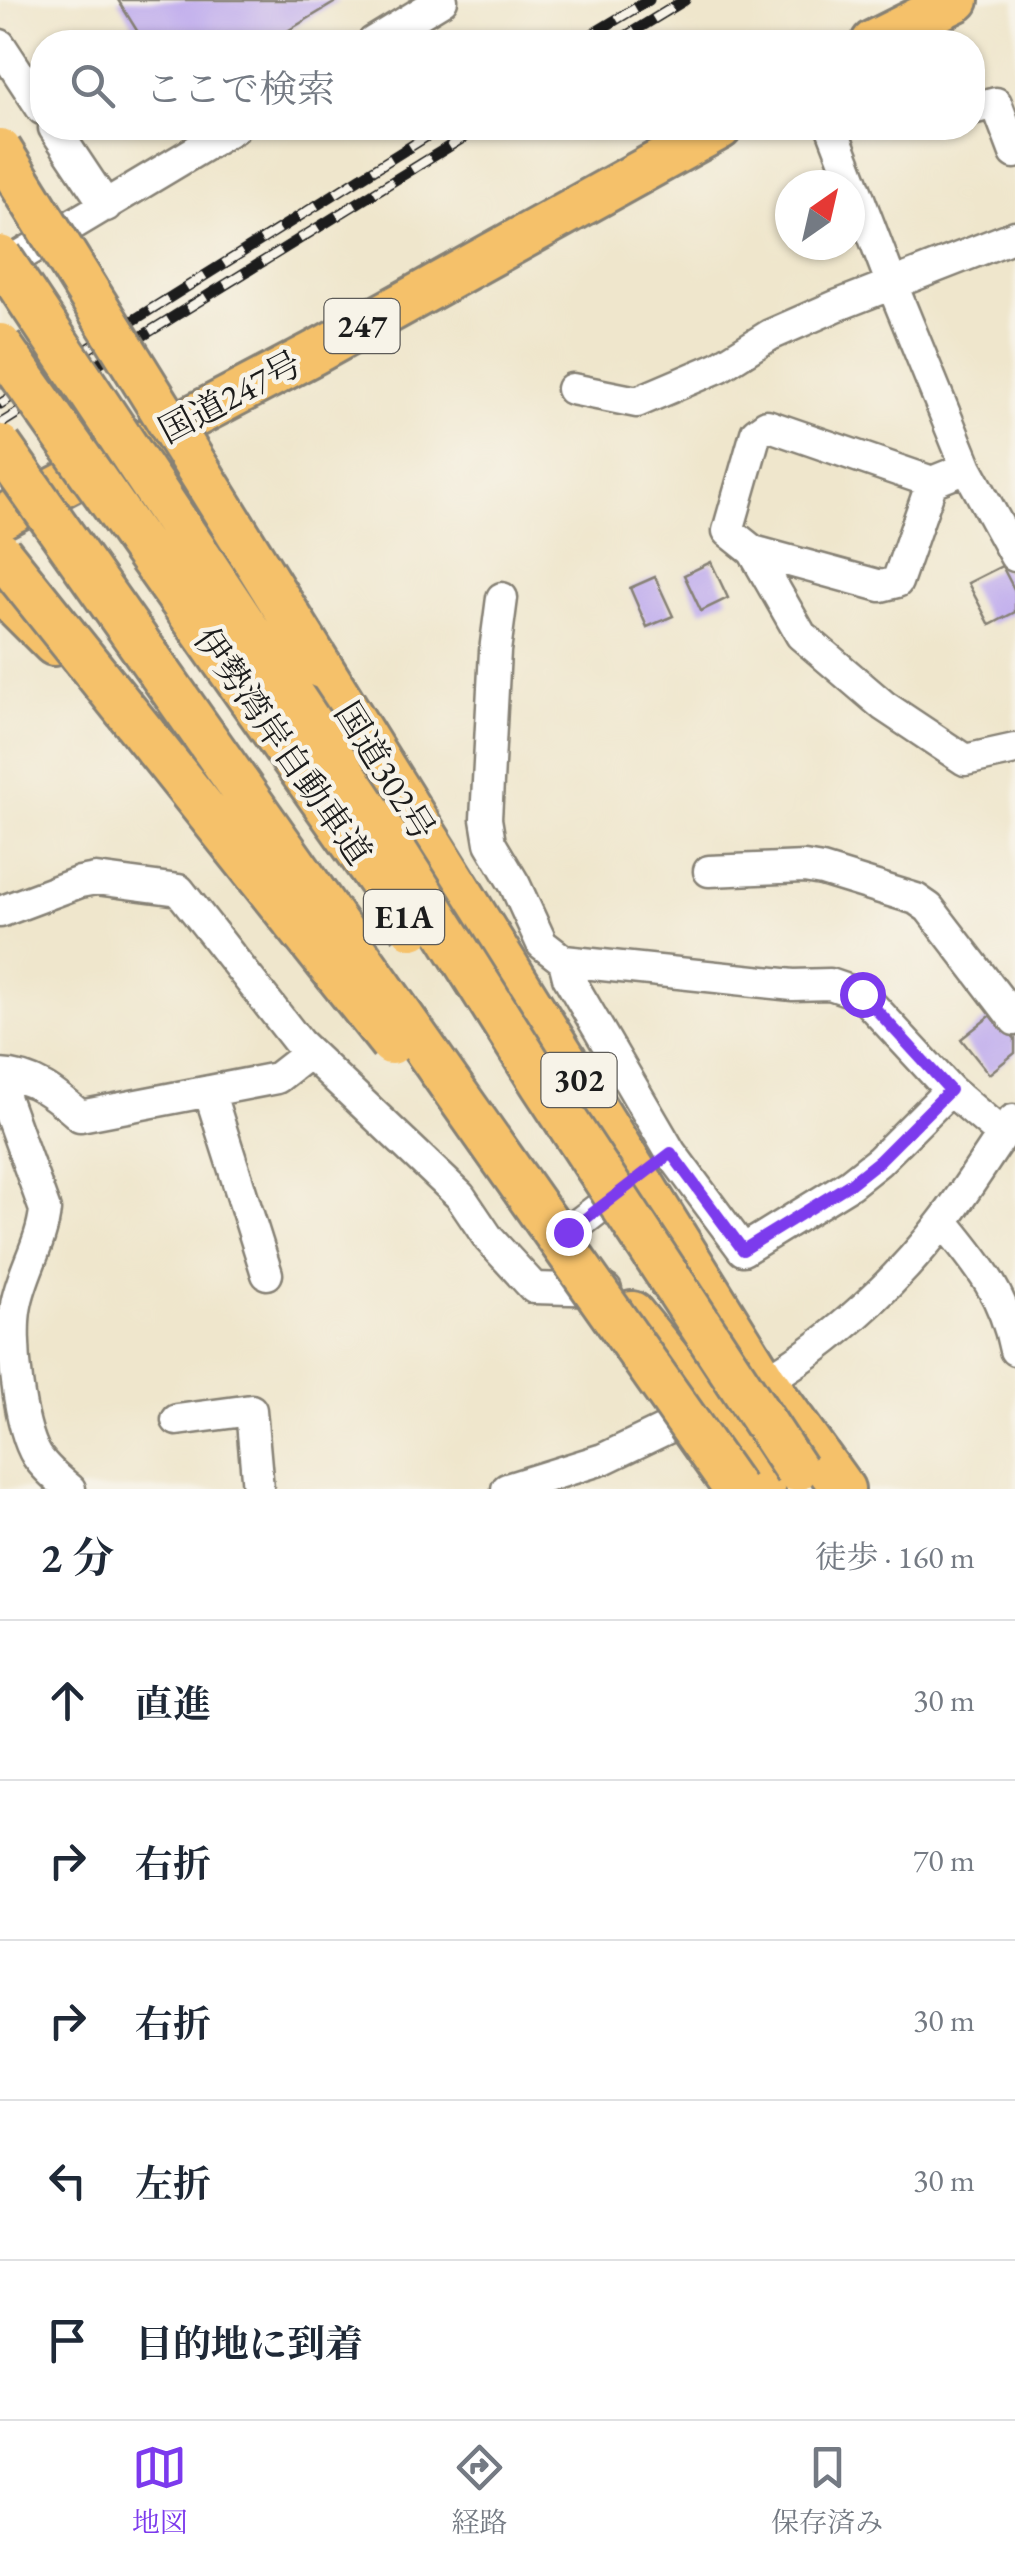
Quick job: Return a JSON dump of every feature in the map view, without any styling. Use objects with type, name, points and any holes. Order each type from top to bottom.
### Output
[{"type":"highway","points":[[902,30],[957,0]]},
{"type":"highway","name":"国道247号","points":[[0,518],[314,353],[698,140]]},
{"type":"highway","name":"国道302号","points":[[0,150],[321,667],[656,1165],[766,1381],[843,1489]]},
{"type":"highway","points":[[0,257],[385,835],[790,1483]]},
{"type":"highway","name":"伊勢湾岸自動車道","points":[[0,345],[790,1483]]},
{"type":"highway","name":"伊勢湾岸自動車道","points":[[0,446],[418,1034],[696,1413],[736,1489]]},
{"type":"highway","points":[[0,551],[16,592],[240,851],[696,1413]]},
{"type":"highway","name":"302","points":[[16,592],[201,791],[465,1088],[614,1290],[696,1413],[790,1483]]},
{"type":"street","points":[[393,30],[442,0]]},
{"type":"street","points":[[0,45],[30,91]]},
{"type":"street","points":[[985,105],[996,102],[1015,153]]},
{"type":"street","points":[[62,140],[106,206]]},
{"type":"street","points":[[0,268],[214,140]]},
{"type":"street","points":[[837,140],[968,468],[1015,556]]},
{"type":"street","points":[[572,388],[638,402],[719,368],[770,335],[891,282],[1015,236]]},
{"type":"street","points":[[932,482],[897,582],[881,586],[754,551],[728,531],[756,433],[767,425],[932,482],[968,468]]},
{"type":"street","points":[[754,551],[801,635],[884,706],[965,760],[1015,750]]},
{"type":"street","points":[[502,598],[495,651],[486,819],[490,843],[515,885],[542,944],[564,961],[847,987],[862,994],[950,1090],[1009,1126],[944,1221],[903,1268],[834,1334],[766,1381],[604,1460],[507,1489]]},
{"type":"street","points":[[709,872],[804,867],[916,899],[930,908],[1015,1020]]},
{"type":"street","points":[[0,912],[96,879],[178,890],[309,1053],[460,1196],[489,1239],[534,1288],[614,1290]]},
{"type":"street","points":[[564,961],[656,1165],[743,1250],[850,1184],[879,1161],[950,1090]]},
{"type":"street","points":[[0,1075],[37,1083],[80,1116],[276,1078],[309,1053]]},
{"type":"street","points":[[0,1086],[46,1210],[44,1226],[16,1303],[22,1420],[38,1456],[70,1489]]},
{"type":"street","points":[[209,1091],[268,1274]]},
{"type":"street","points":[[568,1232],[656,1165]]},
{"type":"street","points":[[944,1221],[988,1276],[1008,1316],[1015,1350]]},
{"type":"street","points":[[177,1420],[250,1410],[258,1489]]},
{"type":"building","points":[[118,0],[339,0],[289,30],[137,30]]},
{"type":"building","points":[[711,562],[728,598],[701,611],[684,575]]},
{"type":"building","points":[[1002,566],[1015,591],[1015,612],[990,625],[968,583]]},
{"type":"building","points":[[655,577],[673,616],[647,627],[630,588]]},
{"type":"building","points":[[994,1013],[1015,1039],[1015,1053],[989,1074],[961,1039]]},
{"type":"railway","points":[[599,30],[649,0]]},
{"type":"railway","points":[[636,30],[685,0]]},
{"type":"railway","points":[[0,404],[421,140]]},
{"type":"railway","points":[[0,424],[460,140]]},
{"type":"route","points":[[568,1232],[671,1153],[743,1250],[850,1184],[879,1161],[950,1090],[862,994]]}]
